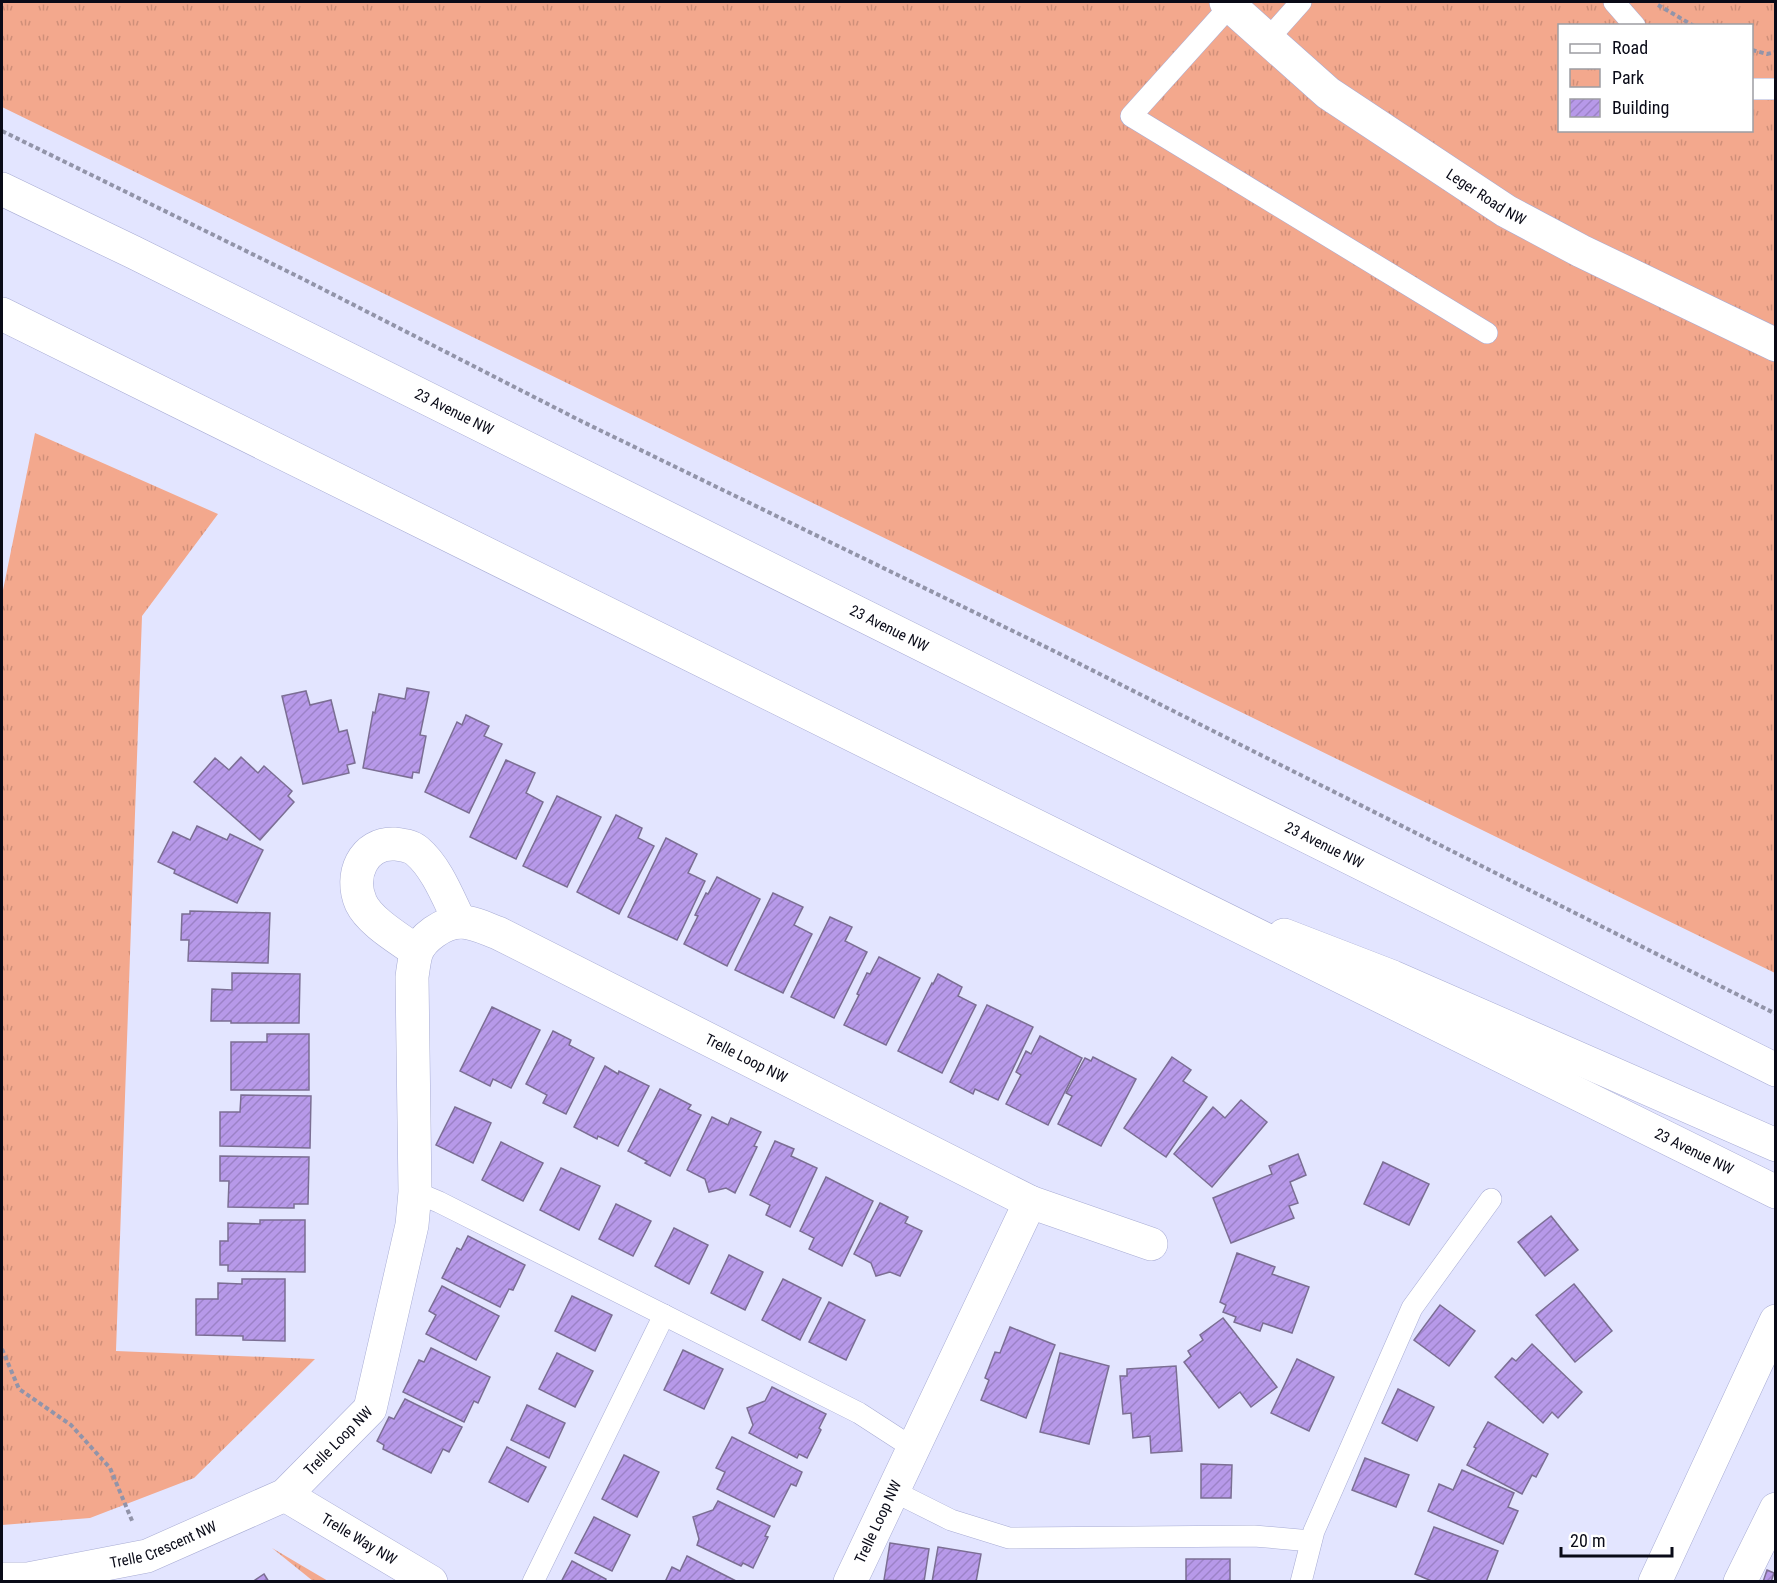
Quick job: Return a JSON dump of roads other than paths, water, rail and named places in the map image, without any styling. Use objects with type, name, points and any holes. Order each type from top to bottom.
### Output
[{"type":"street","name":"Leger Road NW","points":[[1228,4],[1328,93],[1506,211],[1581,251],[1776,345]]},
{"type":"street","name":"23 Avenue NW","points":[[2,189],[143,257],[1776,1070]]},
{"type":"street","name":"23 Avenue NW","points":[[2,314],[1776,1192]]},
{"type":"street","points":[[402,845],[414,849],[424,858],[433,870],[460,922],[445,926],[429,935],[416,951],[370,915],[362,905],[357,892],[356,877],[359,866],[367,854],[379,846],[402,845]]},
{"type":"street","points":[[1156,886],[1393,977],[1776,1145]]},
{"type":"street","name":"Trelle Loop NW","points":[[460,922],[498,933],[1030,1202],[1151,1244]]},
{"type":"street","name":"Trelle Loop NW","points":[[285,1495],[370,1409],[412,1225],[415,1192],[412,978],[416,951]]},
{"type":"street","name":"Trelle Loop NW","points":[[850,1581],[1030,1202]]},
{"type":"street","points":[[1655,1581],[1776,1321]]},
{"type":"street","name":"Trelle Crescent NW","points":[[2,1579],[28,1579],[147,1556],[285,1495]]},
{"type":"street","name":"Trelle Way NW","points":[[285,1495],[431,1581]]},
{"type":"street","points":[[1740,1581],[1776,1509]]},
{"type":"lane","points":[[1268,39],[1300,2]]},
{"type":"lane","points":[[1614,2],[1633,24]]},
{"type":"lane","points":[[1228,4],[1131,116],[1487,333]]},
{"type":"lane","points":[[1753,89],[1776,89]]},
{"type":"lane","points":[[415,1192],[859,1413],[913,1448]]},
{"type":"lane","points":[[1301,1581],[1314,1531],[1412,1308],[1491,1199]]},
{"type":"lane","points":[[533,1581],[664,1315]]},
{"type":"lane","points":[[893,1491],[951,1520],[1009,1538],[1254,1536],[1311,1541]]}]
